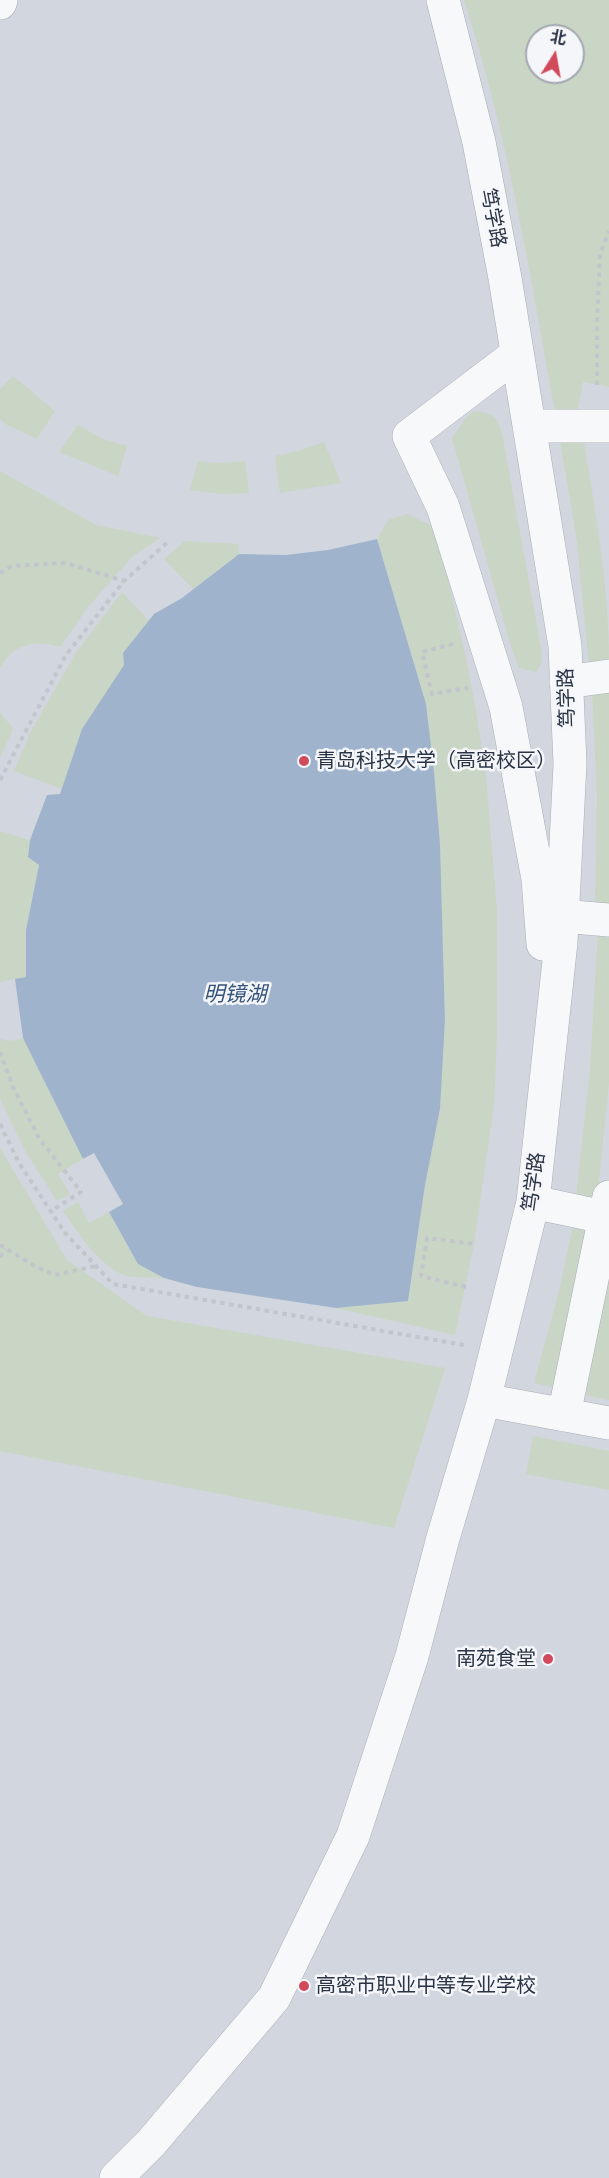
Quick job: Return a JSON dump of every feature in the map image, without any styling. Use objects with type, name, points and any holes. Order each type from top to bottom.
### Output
[{"type":"lane","name":"笃学路","points":[[116,2178],[151,2144],[274,1998],[353,1836],[412,1656],[443,1538],[484,1400],[533,1202],[562,916],[570,764],[565,646],[518,354],[479,142],[443,0]]},
{"type":"lane","points":[[518,354],[409,436],[443,507],[506,707],[538,879],[550,1041]]},
{"type":"lane","points":[[529,426],[609,426]]},
{"type":"lane","points":[[566,682],[609,676]]},
{"type":"lane","points":[[562,916],[609,920]]},
{"type":"lane","points":[[533,1202],[608,1211],[564,1415]]},
{"type":"lane","points":[[484,1400],[609,1423]]},
{"type":"path","points":[[597,385],[600,254],[609,231]]},
{"type":"path","points":[[0,780],[66,655],[124,581],[170,540]]},
{"type":"path","points":[[0,573],[12,566],[66,563],[124,581]]},
{"type":"path","points":[[462,642],[422,652],[432,694],[471,687]]},
{"type":"path","points":[[0,1052],[13,1086],[39,1138],[81,1192],[51,1210]]},
{"type":"path","points":[[0,1124],[19,1162],[65,1233],[113,1284],[496,1351]]},
{"type":"path","points":[[465,1287],[422,1276],[427,1238],[474,1244]]},
{"type":"path","points":[[0,1245],[54,1275],[96,1266]]},
{"type":"path","points":[[0,1257],[6,1249]]},
{"type":"shaded area","name":"青岛科技大学（高密校区）","points":[[0,0],[609,0],[609,2178],[0,2178]]},
{"type":"green space","points":[[464,0],[609,0],[609,387],[583,382],[578,409],[555,413],[517,205],[493,102]]},
{"type":"green space","points":[[13,376],[55,411],[37,439],[7,425],[0,419],[0,389]]},
{"type":"green space","points":[[474,411],[487,413],[494,417],[503,438],[542,654],[541,664],[536,672],[519,668],[511,646],[452,438]]},
{"type":"green space","points":[[78,425],[100,438],[127,446],[118,476],[59,452]]},
{"type":"green space","points":[[583,436],[607,604],[609,660],[589,665],[577,542],[560,441]]},
{"type":"green space","points":[[324,442],[341,483],[280,493],[275,456]]},
{"type":"green space","points":[[198,461],[219,463],[245,461],[249,493],[223,494],[190,490]]},
{"type":"green space","points":[[0,471],[96,525],[160,538],[132,557],[88,607],[60,647],[42,644],[26,646],[11,653],[0,668]]},
{"type":"green space","points":[[407,514],[430,525],[439,542],[466,658],[486,777],[497,911],[497,1036],[494,1105],[474,1244],[455,1335],[336,1308],[408,1301],[425,1185],[440,1109],[445,1020],[440,844],[426,704],[377,539],[388,520]]},
{"type":"green space","points":[[185,541],[238,544],[239,554],[193,589],[164,559]]},
{"type":"green space","points":[[122,592],[149,621],[123,653],[125,665],[82,729],[62,789],[14,771],[30,733],[75,654]]},
{"type":"green space","points":[[592,689],[609,690],[609,906],[595,906],[597,795]]},
{"type":"green space","points":[[0,712],[13,729],[0,758]]},
{"type":"green space","points":[[0,831],[30,840],[28,857],[39,865],[26,930],[26,977],[0,982]]},
{"type":"green space","points":[[598,930],[609,932],[609,1082],[597,1200],[576,1197],[590,1070]]},
{"type":"green space","points":[[23,1038],[83,1159],[58,1174],[70,1194],[57,1201],[24,1149],[0,1098],[0,1039],[11,1041]]},
{"type":"green space","points":[[0,1148],[67,1260],[147,1316],[445,1368],[394,1528],[0,1451]]},
{"type":"green space","points":[[78,1202],[89,1223],[109,1212],[138,1264],[164,1278],[126,1276],[104,1262],[88,1246],[63,1211]]},
{"type":"green space","points":[[574,1221],[595,1226],[557,1388],[534,1383],[559,1291]]},
{"type":"green space","points":[[609,1270],[609,1400],[585,1395]]},
{"type":"green space","points":[[533,1436],[609,1451],[609,1490],[526,1474]]},
{"type":"water","name":"明镜湖","points":[[377,539],[426,704],[440,844],[445,1020],[440,1109],[425,1185],[408,1301],[336,1308],[197,1287],[164,1278],[138,1264],[109,1212],[123,1204],[94,1153],[83,1159],[23,1038],[15,979],[26,977],[26,930],[39,865],[28,857],[30,840],[47,795],[60,794],[82,729],[124,665],[123,653],[154,614],[182,598],[239,554],[286,555],[328,550]]},
{"type":"place","name":"青岛科技大学（高密校区）","points":[[304,761]]},
{"type":"place","name":"南苑食堂","points":[[548,1659]]},
{"type":"place","name":"高密市职业中等专业学校","points":[[304,1986]]}]
